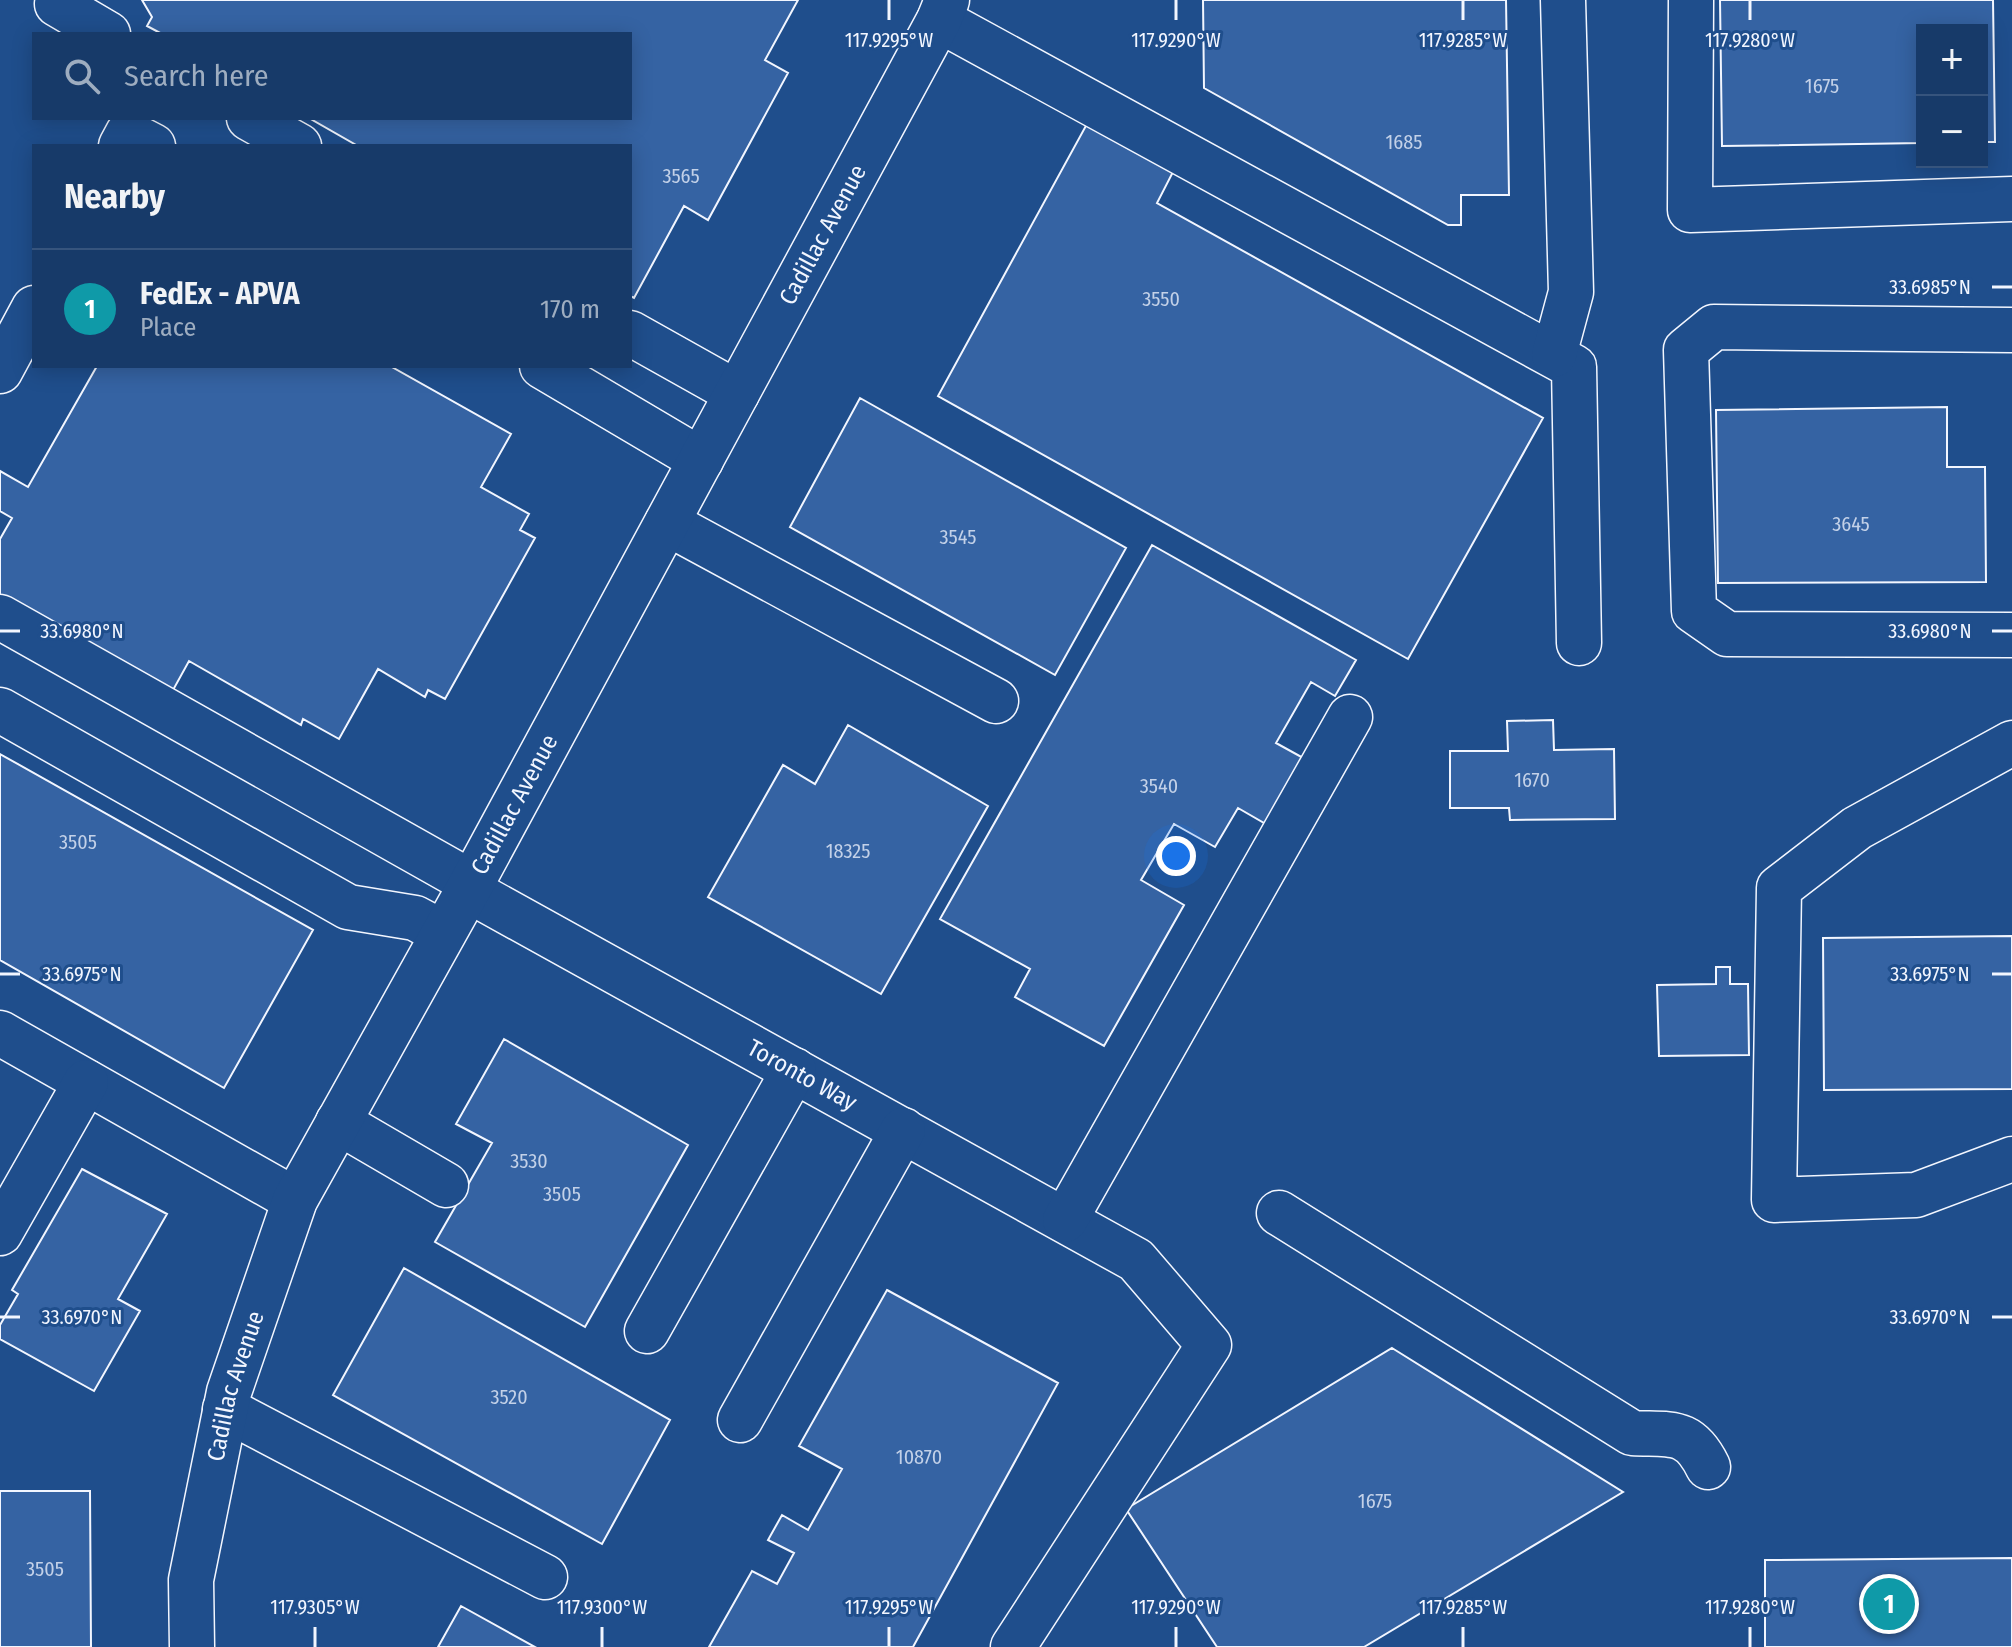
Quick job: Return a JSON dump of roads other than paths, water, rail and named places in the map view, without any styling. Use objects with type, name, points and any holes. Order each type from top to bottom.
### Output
[{"type":"street","points":[[59,0],[57,4],[105,32]]},
{"type":"street","points":[[1554,355],[1571,292],[1563,0]]},
{"type":"street","points":[[1691,0],[1690,210],[2012,199]]},
{"type":"street","points":[[943,10],[1574,367],[1579,643]]},
{"type":"street","name":"Cadillac Avenue","points":[[192,1647],[191,1580],[225,1409],[295,1200],[470,886],[943,10]]},
{"type":"street","points":[[253,120],[295,144]]},
{"type":"street","points":[[122,144],[128,133],[149,144]]},
{"type":"street","points":[[0,371],[32,312]]},
{"type":"street","points":[[2012,330],[1714,327],[1686,350],[1694,611],[1727,634],[2012,635]]},
{"type":"street","points":[[632,334],[737,393]]},
{"type":"street","points":[[545,368],[701,460]]},
{"type":"street","points":[[667,523],[996,701]]},
{"type":"street","name":"Toronto Way","points":[[0,617],[794,1070],[1136,1260],[1209,1345],[1013,1647]]},
{"type":"street","points":[[0,710],[348,907],[415,918],[443,933]]},
{"type":"street","points":[[1065,1220],[1350,717]]},
{"type":"street","points":[[2012,743],[1857,828],[1779,888],[1774,1200],[1916,1195],[2012,1159]]},
{"type":"street","points":[[0,1033],[295,1200]]},
{"type":"street","points":[[647,1331],[794,1070]]},
{"type":"street","points":[[0,1233],[86,1082]]},
{"type":"street","points":[[338,1122],[446,1185]]},
{"type":"street","points":[[740,1420],[903,1130]]},
{"type":"street","points":[[1279,1213],[1632,1433],[1677,1435],[1698,1445],[1708,1467]]},
{"type":"street","points":[[225,1409],[545,1577]]},
{"type":"place","name":"FedEx - APVA","points":[[1889,1604]]}]
